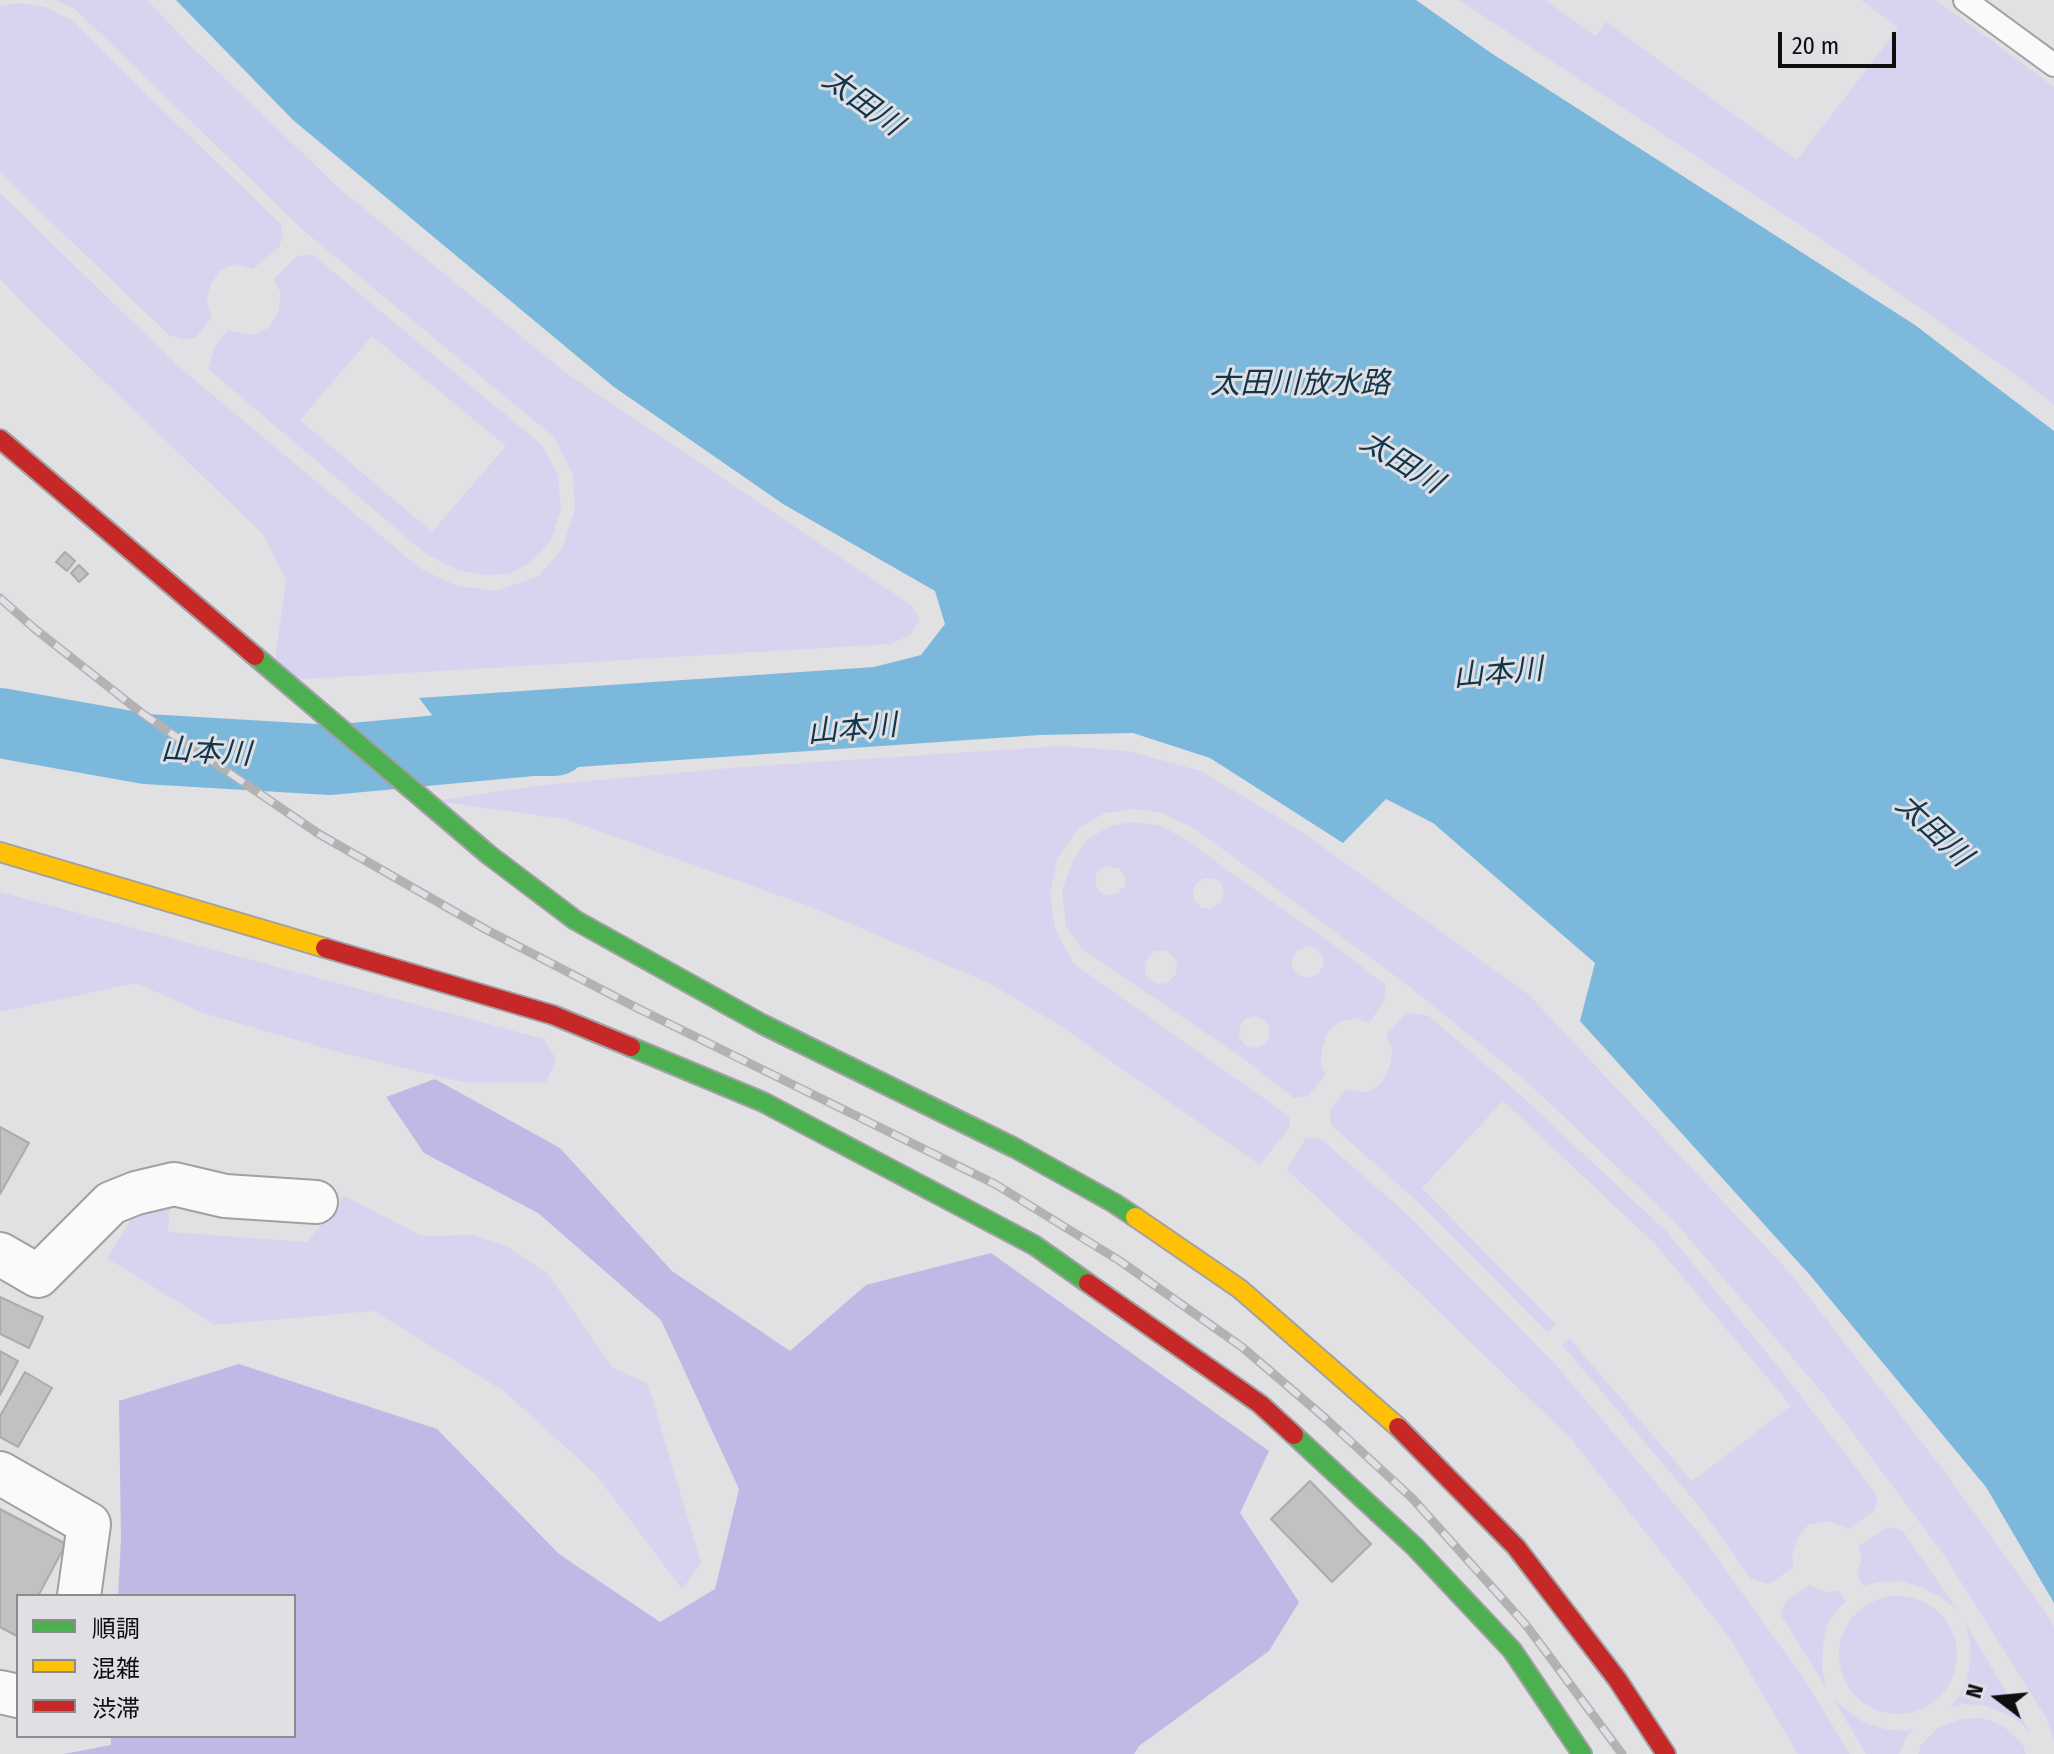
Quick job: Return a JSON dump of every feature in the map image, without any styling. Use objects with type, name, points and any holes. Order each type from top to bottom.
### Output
[{"type":"street","points":[[0,439],[489,855],[575,920],[762,1024],[1028,1155],[1114,1203],[1240,1289],[1399,1428],[1516,1547],[1617,1679],[1666,1754]]},
{"type":"street","points":[[0,852],[553,1015],[763,1102],[1034,1245],[1260,1404],[1415,1547],[1512,1650],[1582,1754]]},
{"type":"street","points":[[0,1254],[38,1276],[111,1203],[174,1184],[225,1196],[316,1202]]},
{"type":"street","points":[[0,1473],[89,1524],[79,1594]]},
{"type":"lane","points":[[1965,0],[2054,65]]},
{"type":"shaded area","points":[[55,0],[147,0],[341,190],[565,372],[911,605],[920,619],[910,635],[891,644],[272,681],[286,580],[263,534],[0,279],[0,193],[178,366],[421,569],[457,586],[496,591],[539,576],[563,547],[575,508],[573,475],[554,437],[304,231],[75,9]]},
{"type":"shaded area","points":[[1459,0],[1545,0],[1596,36],[1606,22],[1797,160],[1898,28],[1861,0],[1936,0],[2054,87],[2054,405],[1820,238]]},
{"type":"shaded area","points":[[18,3],[45,7],[73,21],[281,224],[283,236],[279,247],[253,269],[237,264],[220,270],[211,284],[207,300],[212,317],[195,338],[184,340],[169,335],[0,171],[0,7]]},
{"type":"shaded area","points":[[312,254],[542,445],[558,475],[561,509],[551,541],[531,562],[510,574],[484,575],[456,569],[426,554],[208,369],[214,348],[228,330],[254,335],[270,327],[278,312],[281,294],[274,279],[297,256]],"holes":[[[372,336],[506,446],[432,532],[300,420]]]},
{"type":"shaded area","points":[[1062,746],[1128,751],[1201,771],[1299,830],[1529,995],[1791,1274],[1947,1475],[2046,1613],[2054,1627],[2054,1741],[2047,1719],[1944,1555],[1822,1392],[1673,1220],[1527,1082],[1406,984],[1195,829],[1162,813],[1134,809],[1105,813],[1080,827],[1058,857],[1050,892],[1055,929],[1074,964],[1289,1116],[1290,1127],[1260,1165],[1059,1025],[989,983],[814,908],[565,819],[435,801],[535,786],[742,767]]},
{"type":"shaded area","points":[[1131,822],[1159,825],[1189,841],[1386,985],[1384,1001],[1369,1023],[1356,1018],[1339,1022],[1328,1031],[1321,1064],[1326,1075],[1308,1096],[1294,1098],[1240,1056],[1083,950],[1066,927],[1062,890],[1074,858],[1088,839],[1110,826]],"holes":[[[1105,866],[1119,868],[1125,877],[1125,885],[1117,894],[1107,895],[1099,891],[1095,882],[1097,872]],[[1212,878],[1221,883],[1224,892],[1221,902],[1210,909],[1201,907],[1194,899],[1196,883]],[[1309,946],[1318,950],[1323,957],[1323,966],[1318,974],[1308,978],[1298,975],[1292,966],[1296,951]],[[1155,951],[1167,951],[1174,957],[1176,974],[1167,983],[1160,984],[1146,975],[1145,965]],[[1254,1016],[1264,1020],[1269,1026],[1269,1038],[1264,1045],[1255,1048],[1246,1046],[1239,1036],[1240,1025]]]},
{"type":"shaded area","points":[[0,892],[544,1039],[556,1059],[546,1082],[467,1083],[342,1053],[203,1013],[136,983],[0,1012]]},
{"type":"shaded area","points":[[1407,1012],[1429,1016],[1514,1089],[1666,1231],[1781,1370],[1878,1497],[1874,1511],[1850,1529],[1828,1521],[1808,1525],[1797,1539],[1792,1555],[1794,1567],[1769,1584],[1751,1579],[1703,1511],[1562,1345],[1569,1338],[1692,1481],[1791,1406],[1655,1244],[1503,1101],[1422,1188],[1556,1325],[1547,1332],[1421,1205],[1331,1125],[1330,1111],[1346,1090],[1366,1092],[1381,1084],[1390,1066],[1392,1049],[1386,1035]]},
{"type":"shaded area","points":[[435,1079],[560,1148],[672,1271],[790,1351],[866,1285],[991,1253],[1269,1451],[1240,1513],[1299,1602],[1269,1651],[1139,1746],[1134,1754],[64,1754],[111,1745],[111,1738],[296,1738],[296,1594],[118,1594],[121,1539],[119,1401],[239,1364],[437,1429],[559,1554],[660,1622],[715,1589],[739,1489],[661,1320],[538,1213],[424,1153],[386,1097]]},
{"type":"shaded area","points":[[1306,1138],[1321,1139],[1407,1214],[1554,1363],[1703,1538],[1806,1682],[1850,1754],[1798,1754],[1729,1637],[1571,1439],[1287,1170]]},
{"type":"shaded area","points":[[344,1196],[422,1236],[472,1235],[506,1246],[548,1274],[612,1367],[648,1384],[701,1563],[682,1589],[596,1475],[505,1392],[374,1311],[215,1325],[107,1258],[138,1208],[170,1203],[168,1232],[307,1242]]},
{"type":"shaded area","points":[[1888,1527],[1902,1530],[1957,1609],[1937,1595],[1901,1581],[1863,1586],[1857,1575],[1862,1557],[1858,1546]]},
{"type":"shaded area","points":[[1809,1585],[1829,1592],[1838,1590],[1846,1601],[1827,1625],[1822,1668],[1826,1688],[1781,1615],[1785,1602]]},
{"type":"shaded area","points":[[1898,1596],[1921,1600],[1940,1613],[1953,1632],[1957,1655],[1953,1678],[1940,1697],[1921,1710],[1898,1714],[1875,1710],[1856,1697],[1843,1678],[1839,1655],[1843,1632],[1856,1613],[1875,1600]]},
{"type":"shaded area","points":[[1965,1623],[2031,1733],[2007,1714],[1985,1706],[1966,1704],[1950,1707],[1967,1679],[1971,1658]]},
{"type":"shaded area","points":[[1834,1700],[1861,1721],[1885,1729],[1903,1731],[1915,1728],[1906,1737],[1899,1754],[1866,1754]]},
{"type":"shaded area","points":[[1983,1718],[2003,1726],[2022,1743],[2026,1754],[1918,1754],[1921,1745],[1938,1728],[1961,1719]]},
{"type":"water","name":"太田川放水路","points":[[176,0],[1416,0],[1491,53],[1915,325],[2054,431],[2054,1603],[1986,1487],[1809,1274],[1580,1021],[1595,963],[1433,823],[1386,799],[1343,843],[1210,758],[1133,733],[1040,735],[477,774],[419,698],[874,667],[921,655],[945,624],[935,591],[783,504],[614,387],[293,120]]},
{"type":"building","points":[[65,552],[75,561],[67,571],[56,562]]},
{"type":"building","points":[[79,565],[88,574],[79,582],[71,573]]},
{"type":"building","points":[[0,1127],[29,1143],[0,1194]]},
{"type":"building","points":[[0,1297],[43,1317],[29,1348],[0,1334]]},
{"type":"building","points":[[0,1351],[18,1361],[0,1395]]},
{"type":"building","points":[[25,1372],[52,1388],[18,1447],[0,1437],[0,1416]]},
{"type":"building","points":[[1310,1481],[1371,1544],[1332,1582],[1271,1519]]},
{"type":"building","points":[[0,1509],[66,1544],[39,1594],[16,1594],[16,1635],[0,1627]]},
{"type":"waterway","name":"山本川","points":[[0,723],[146,749],[331,760],[555,741]]},
{"type":"railway","points":[[0,598],[143,714],[319,834],[485,929],[639,1009],[995,1184],[1120,1261],[1242,1347],[1412,1498],[1526,1625],[1622,1754]]},
{"type":"traffic: fast","points":[[255,656],[489,855],[575,920],[762,1024],[1015,1148],[1135,1217]]},
{"type":"traffic: fast","points":[[631,1047],[763,1102],[1034,1245],[1088,1283]]},
{"type":"traffic: fast","points":[[1294,1435],[1415,1547],[1512,1650],[1582,1754]]},
{"type":"traffic: slow","points":[[0,852],[325,948]]},
{"type":"traffic: slow","points":[[1135,1217],[1240,1289],[1398,1427]]},
{"type":"traffic: jam","points":[[0,439],[255,656]]},
{"type":"traffic: jam","points":[[325,948],[553,1015],[631,1047]]},
{"type":"traffic: jam","points":[[1088,1283],[1260,1404],[1294,1435]]},
{"type":"traffic: jam","points":[[1398,1427],[1516,1547],[1617,1679],[1666,1754]]},
{"type":"water label","name":"太田川","points":[[862,103]]},
{"type":"water label","name":"太田川","points":[[1401,463]]},
{"type":"water label","name":"太田川","points":[[1933,831]]}]
